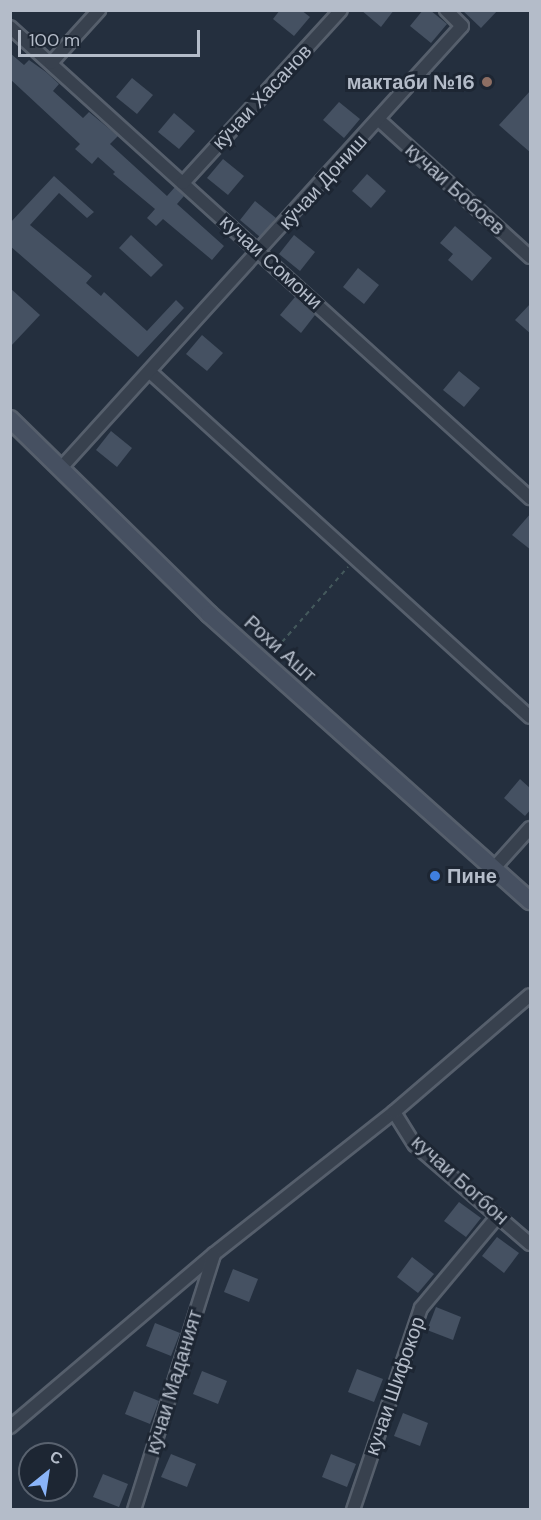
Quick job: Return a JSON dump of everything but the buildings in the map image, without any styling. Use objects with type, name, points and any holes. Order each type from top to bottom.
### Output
[{"type":"main road","name":"Рохи Ашт","points":[[10,419],[209,614],[531,901]]},
{"type":"street","points":[[51,63],[99,10]]},
{"type":"street","name":"кӯчаи Хасанов","points":[[183,183],[341,10]]},
{"type":"street","name":"кӯчаи Дониш","points":[[60,469],[260,252],[462,26],[446,10]]},
{"type":"street","name":"кучаи Сомони","points":[[10,27],[531,498]]},
{"type":"street","name":"кучаи Бобоев","points":[[379,120],[531,257]]},
{"type":"street","points":[[150,372],[531,717]]},
{"type":"street","points":[[494,868],[531,828]]},
{"type":"street","points":[[10,1427],[214,1254],[394,1112],[531,995]]},
{"type":"street","name":"кучаи Богбон","points":[[394,1112],[415,1144],[531,1244]]},
{"type":"street","name":"кучаи Шифокор","points":[[353,1509],[421,1308],[498,1216]]},
{"type":"street","name":"кӯчаи Маданият","points":[[134,1509],[214,1254]]},
{"type":"path","points":[[282,642],[356,558]]},
{"type":"place","name":"мактаби №16","points":[[487,82]]},
{"type":"place","name":"Пине","points":[[435,876]]}]
